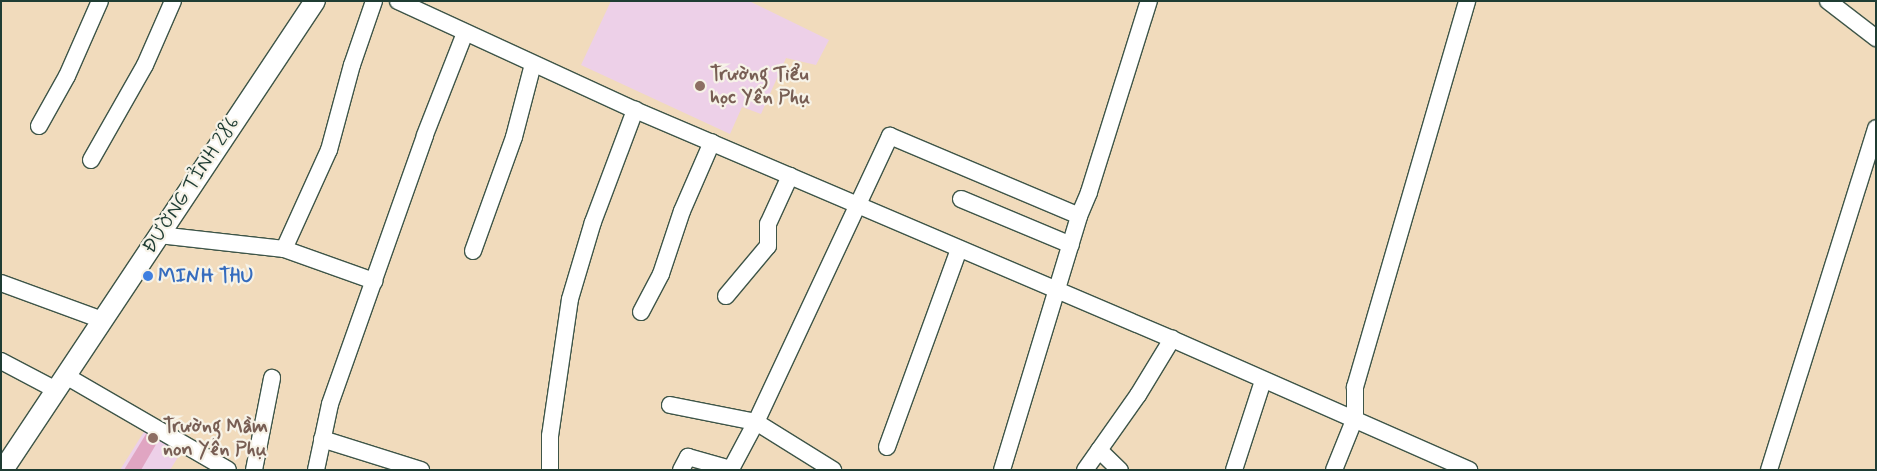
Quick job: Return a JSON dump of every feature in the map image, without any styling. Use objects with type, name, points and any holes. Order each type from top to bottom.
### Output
[{"type":"main road","name":"ĐƯỜNG TỈNH 286","points":[[7,468],[102,320],[315,1]]},
{"type":"street","points":[[39,126],[67,76],[100,1]]},
{"type":"street","points":[[92,160],[145,65],[173,1]]},
{"type":"street","points":[[284,249],[329,150],[349,73],[374,1]]},
{"type":"street","points":[[398,1],[635,110],[1056,292],[1172,339],[1264,381],[1355,418],[1462,468]]},
{"type":"street","points":[[1002,470],[1079,216],[1089,192],[1149,1]]},
{"type":"street","points":[[1334,470],[1355,418],[1356,387],[1467,1]]},
{"type":"street","points":[[1828,1],[1876,38]]},
{"type":"street","points":[[316,470],[330,404],[465,33]]},
{"type":"street","points":[[473,251],[514,137],[533,64]]},
{"type":"street","points":[[550,470],[550,436],[570,299],[593,222],[635,110]]},
{"type":"street","points":[[1769,470],[1876,128]]},
{"type":"street","points":[[681,470],[688,456],[731,469],[756,422],[890,136],[1079,216]]},
{"type":"street","points":[[641,312],[661,274],[682,211],[712,142]]},
{"type":"street","points":[[726,296],[768,246],[768,224],[790,176]]},
{"type":"street","points":[[961,199],[1071,245]]},
{"type":"street","points":[[159,235],[284,249],[374,281]]},
{"type":"street","points":[[887,447],[959,249]]},
{"type":"street","points":[[1,283],[102,320]]},
{"type":"street","points":[[1085,470],[1172,339]]},
{"type":"street","points":[[1,361],[61,383],[228,470]]},
{"type":"street","points":[[254,470],[272,378]]},
{"type":"street","points":[[1234,470],[1264,381]]},
{"type":"street","points":[[670,405],[756,422],[832,470]]},
{"type":"street","points":[[322,439],[412,468]]},
{"type":"street","points":[[1099,450],[1120,470]]},
{"type":"shaded area","name":"Trường Tiểu học Yên Phụ","points":[[611,1],[749,1],[829,40],[816,65],[786,58],[761,114],[742,107],[730,134],[581,65]]},
{"type":"shaded area","name":"Trường Mầm non Yên Phụ","points":[[147,427],[183,449],[170,470],[120,470]]},
{"type":"building","points":[[146,434],[158,441],[141,470],[124,470]]},
{"type":"place","name":"Trường Tiểu học Yên Phụ","points":[[700,86]]},
{"type":"place","name":"MINH THU","points":[[148,276]]},
{"type":"place","name":"Trường Mầm non Yên Phụ","points":[[153,438]]}]
